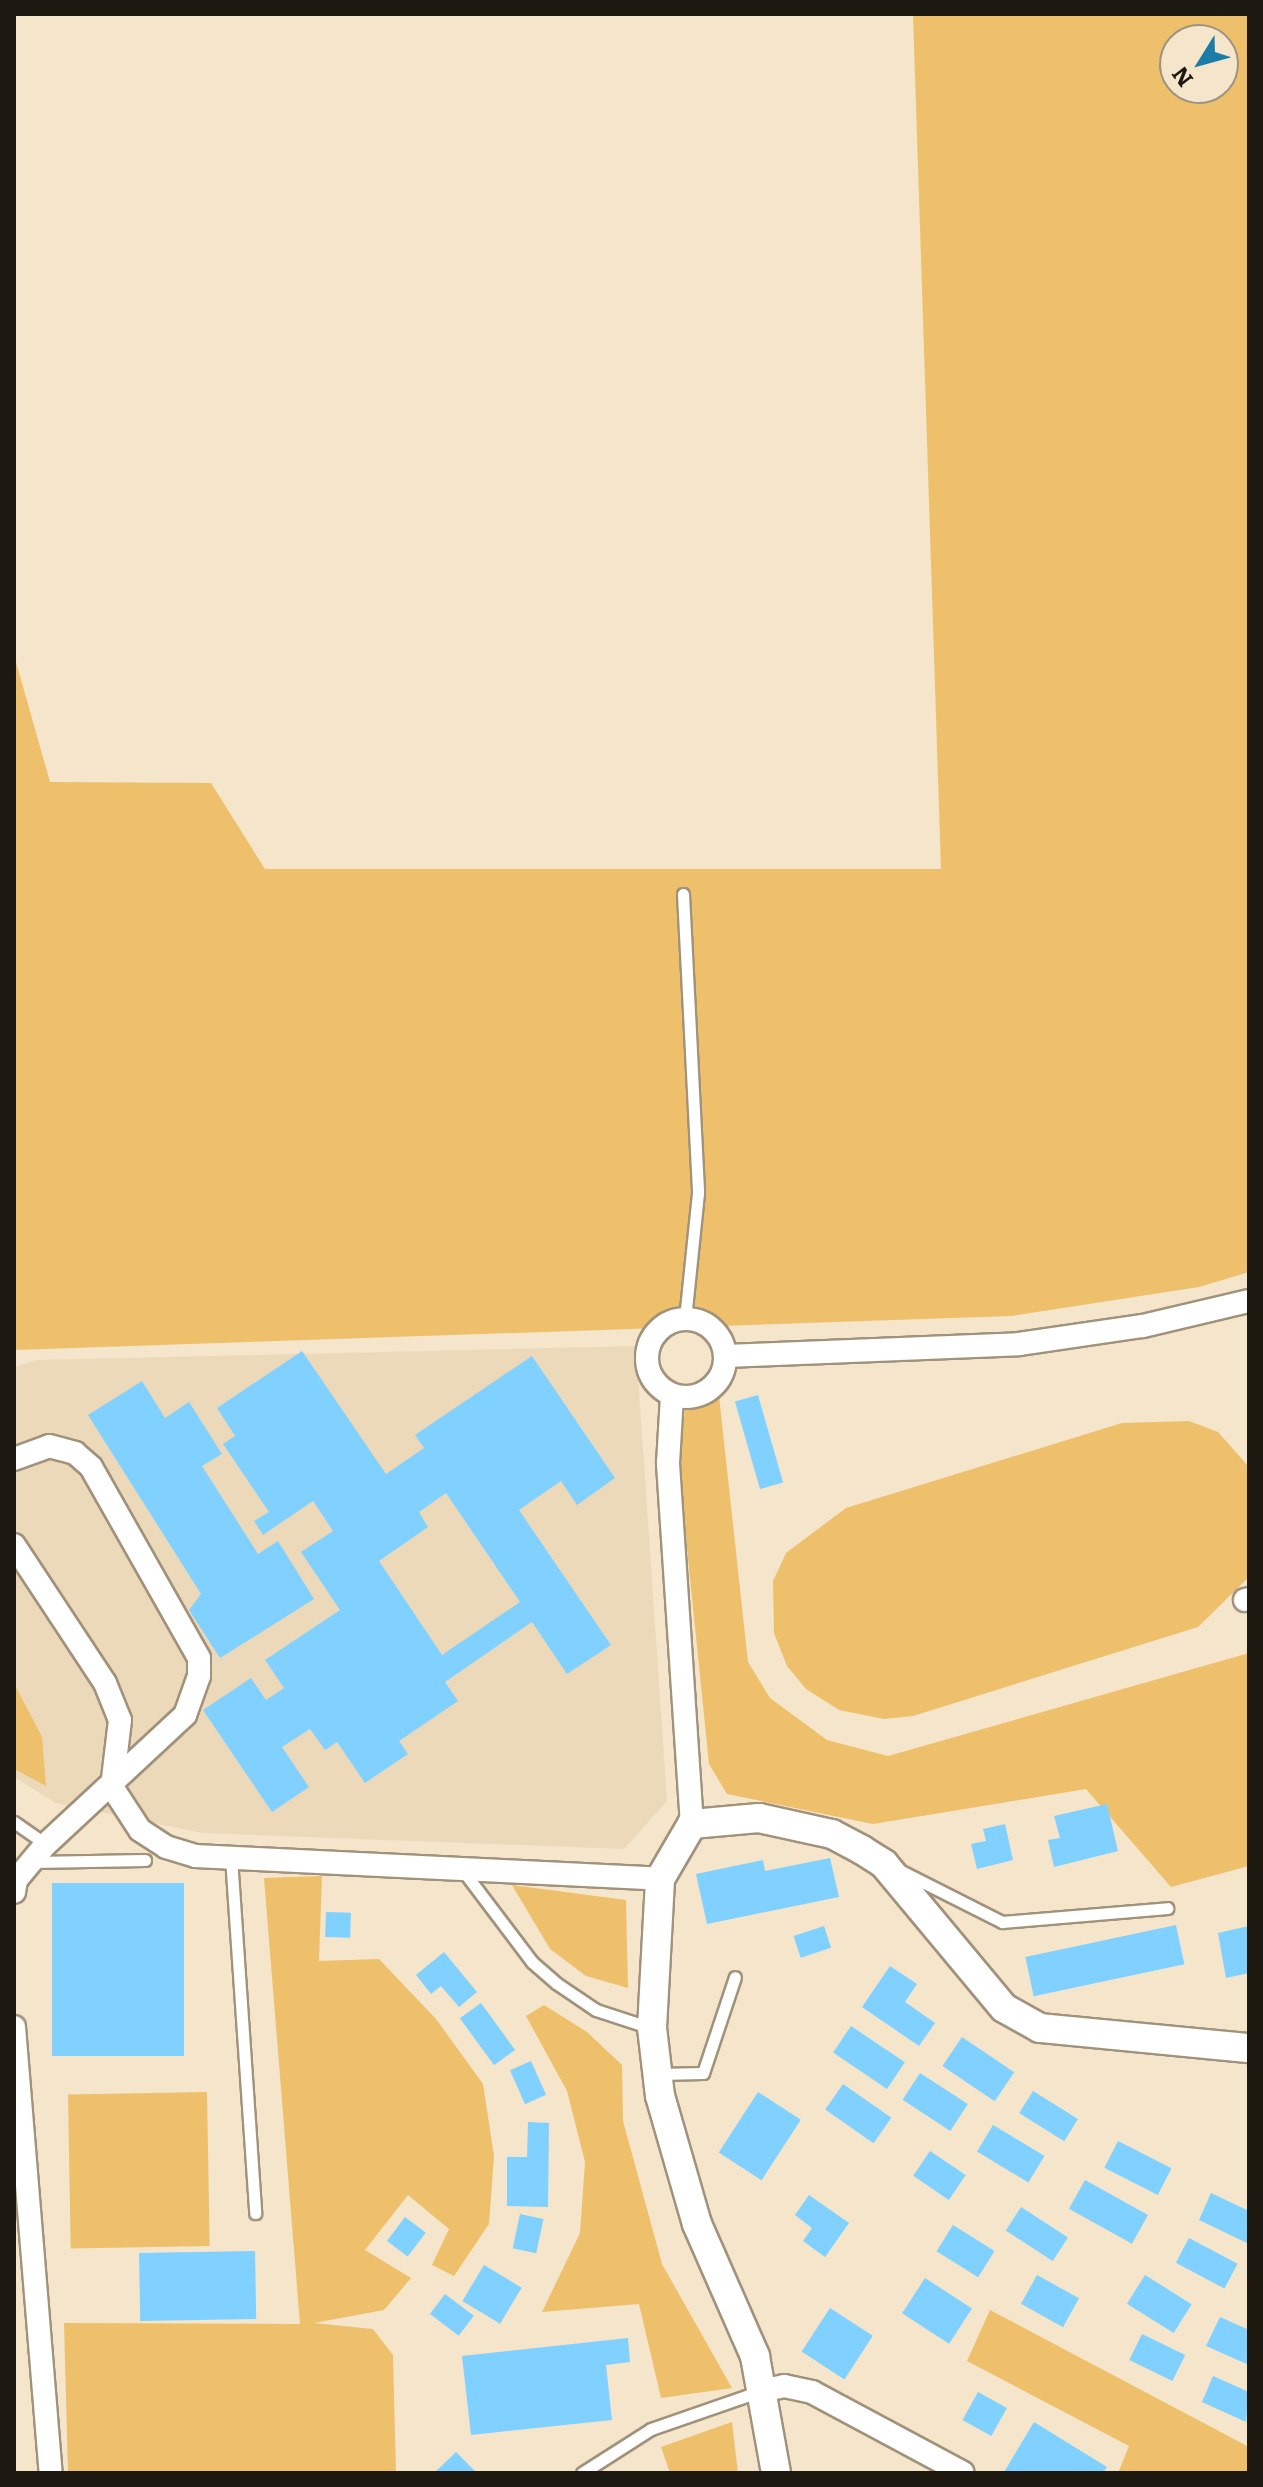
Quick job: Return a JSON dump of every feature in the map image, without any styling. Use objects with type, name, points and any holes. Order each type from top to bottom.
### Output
[{"type":"street","points":[[726,1356],[1019,1344],[1143,1326],[1249,1301]]},
{"type":"street","points":[[685,1319],[715,1332],[726,1356],[710,1391],[672,1396],[653,1379],[647,1355],[657,1332],[685,1319]]},
{"type":"street","points":[[672,1396],[668,1464],[692,1824],[660,1879],[652,2028],[674,2158],[755,2356],[776,2473]]},
{"type":"street","points":[[14,1459],[49,1446],[75,1453],[91,1467],[199,1658],[197,1685],[185,1715],[112,1787],[46,1844],[29,1862],[14,1892]]},
{"type":"street","points":[[14,1545],[115,1708],[120,1751],[112,1787],[140,1830],[166,1847],[231,1857],[660,1879]]},
{"type":"street","points":[[692,1824],[759,1818],[832,1834],[884,1864],[1004,2008],[1040,2028],[1249,2048]]},
{"type":"street","points":[[14,2027],[51,2473]]},
{"type":"street","points":[[761,2391],[784,2386],[812,2392],[963,2473]]},
{"type":"lane","points":[[683,894],[698,1193],[685,1319]]},
{"type":"lane","points":[[14,1822],[46,1844]]},
{"type":"lane","points":[[231,1857],[255,2213]]},
{"type":"lane","points":[[29,1862],[145,1860]]},
{"type":"lane","points":[[884,1864],[927,1878],[1002,1922],[1167,1908]]},
{"type":"lane","points":[[461,1869],[556,1983],[596,2010],[652,2028]]},
{"type":"lane","points":[[658,2074],[703,2073],[735,1977]]},
{"type":"lane","points":[[582,2473],[651,2429],[761,2391]]},
{"type":"shaded area","points":[[913,14],[1249,14],[1249,1272],[1199,1287],[1011,1316],[14,1350],[14,655],[50,782],[211,783],[265,869],[941,869]]},
{"type":"shaded area","points":[[636,1346],[667,1801],[624,1849],[202,1833],[56,1803],[14,1777],[14,1367],[37,1360]]},
{"type":"shaded area","points":[[719,1396],[748,1662],[770,1698],[827,1740],[888,1756],[1249,1653],[1249,1866],[1171,1887],[1086,1789],[873,1824],[727,1794],[709,1764],[679,1470],[685,1408],[699,1409]]},
{"type":"shaded area","points":[[1189,1421],[1218,1432],[1249,1467],[1249,1577],[1198,1627],[913,1716],[884,1719],[839,1710],[806,1689],[787,1666],[774,1633],[773,1581],[786,1553],[846,1508],[1122,1423]]},
{"type":"shaded area","points":[[14,1683],[42,1737],[46,1786],[14,1769]]},
{"type":"shaded area","points":[[322,1876],[319,1961],[379,1959],[436,2019],[483,2084],[494,2156],[489,2224],[454,2276],[432,2265],[449,2229],[408,2195],[365,2250],[411,2278],[384,2310],[314,2323],[373,2329],[393,2355],[396,2473],[68,2473],[64,2323],[300,2324],[264,1878]]},
{"type":"shaded area","points":[[512,1885],[626,1900],[628,1988],[586,1976],[550,1949]]},
{"type":"shaded area","points":[[544,2005],[587,2032],[622,2065],[623,2121],[662,2264],[732,2388],[661,2398],[639,2304],[542,2312],[580,2233],[585,2162],[567,2091],[526,2016]]},
{"type":"shaded area","points":[[207,2092],[210,2246],[71,2248],[68,2094]]},
{"type":"shaded area","points":[[990,2310],[1249,2447],[1249,2473],[1118,2473],[1129,2446],[967,2361]]},
{"type":"shaded area","points":[[732,2422],[738,2473],[670,2473],[661,2447]]},
{"type":"building","points":[[302,1351],[386,1474],[424,1448],[415,1435],[532,1356],[615,1478],[577,1505],[561,1481],[519,1510],[611,1645],[567,1674],[532,1622],[445,1682],[458,1701],[399,1741],[408,1754],[365,1783],[337,1742],[325,1750],[310,1729],[282,1747],[309,1787],[272,1812],[203,1710],[251,1678],[266,1700],[284,1688],[265,1660],[340,1610],[301,1552],[333,1531],[313,1501],[263,1535],[254,1521],[269,1512],[223,1444],[235,1436],[217,1408]],"holes":[[[446,1493],[520,1602],[442,1655],[379,1561],[428,1527],[419,1512]]]},
{"type":"building","points":[[142,1381],[165,1418],[189,1402],[222,1454],[202,1466],[258,1554],[278,1541],[314,1599],[220,1658],[189,1610],[201,1594],[88,1415]]},
{"type":"building","points":[[758,1395],[783,1482],[760,1489],[735,1402]]},
{"type":"building","points":[[1107,1804],[1118,1851],[1054,1867],[1048,1840],[1060,1838],[1054,1816]]},
{"type":"building","points":[[1005,1824],[1013,1860],[977,1869],[971,1844],[986,1841],[983,1829]]},
{"type":"building","points":[[830,1858],[839,1897],[707,1924],[696,1874],[763,1860],[765,1871]]},
{"type":"building","points":[[52,1883],[184,1883],[184,2056],[52,2056]]},
{"type":"building","points":[[326,1912],[351,1913],[350,1938],[325,1937]]},
{"type":"building","points":[[1176,1925],[1184,1964],[1034,1996],[1025,1957]]},
{"type":"building","points":[[824,1926],[831,1948],[801,1958],[794,1936]]},
{"type":"building","points":[[1249,1926],[1249,1973],[1226,1978],[1218,1933]]},
{"type":"building","points":[[444,1952],[477,1992],[459,2007],[441,1986],[431,1994],[416,1975]]},
{"type":"building","points":[[890,1966],[917,1984],[905,2002],[935,2023],[919,2046],[862,2007]]},
{"type":"building","points":[[481,2003],[515,2050],[494,2065],[460,2018]]},
{"type":"building","points":[[851,2026],[905,2062],[887,2089],[833,2053]]},
{"type":"building","points":[[962,2037],[1014,2072],[995,2101],[942,2066]]},
{"type":"building","points":[[531,2061],[546,2095],[525,2104],[510,2070]]},
{"type":"building","points":[[920,2073],[968,2104],[950,2131],[903,2100]]},
{"type":"building","points":[[843,2084],[891,2118],[874,2143],[825,2109]]},
{"type":"building","points":[[1033,2091],[1078,2119],[1064,2141],[1019,2113]]},
{"type":"building","points":[[758,2092],[801,2120],[762,2180],[719,2152]]},
{"type":"building","points":[[528,2122],[549,2123],[548,2207],[507,2206],[507,2157],[527,2157]]},
{"type":"building","points":[[993,2125],[1044,2156],[1028,2182],[977,2152]]},
{"type":"building","points":[[1118,2141],[1171,2168],[1158,2195],[1104,2168]]},
{"type":"building","points":[[930,2151],[966,2175],[949,2200],[913,2176]]},
{"type":"building","points":[[1085,2180],[1148,2215],[1132,2244],[1069,2209]]},
{"type":"building","points":[[1211,2193],[1249,2211],[1247,2243],[1199,2220]]},
{"type":"building","points":[[809,2195],[849,2223],[825,2257],[803,2241],[812,2228],[795,2215]]},
{"type":"building","points":[[1021,2207],[1068,2237],[1053,2261],[1006,2230]]},
{"type":"building","points":[[520,2214],[543,2219],[536,2253],[513,2248]]},
{"type":"building","points":[[405,2217],[426,2233],[408,2257],[387,2241]]},
{"type":"building","points":[[953,2225],[995,2251],[978,2277],[937,2251]]},
{"type":"building","points":[[1189,2238],[1238,2264],[1224,2289],[1176,2263]]},
{"type":"building","points":[[255,2251],[256,2319],[140,2321],[139,2253]]},
{"type":"building","points":[[484,2265],[522,2288],[500,2324],[462,2301]]},
{"type":"building","points":[[1037,2275],[1079,2298],[1063,2327],[1021,2304]]},
{"type":"building","points":[[1145,2275],[1192,2304],[1174,2333],[1127,2304]]},
{"type":"building","points":[[925,2278],[972,2308],[949,2344],[902,2313]]},
{"type":"building","points":[[445,2294],[474,2316],[459,2336],[430,2314]]},
{"type":"building","points":[[830,2308],[873,2336],[844,2379],[802,2352]]},
{"type":"building","points":[[1220,2317],[1249,2330],[1249,2365],[1206,2346]]},
{"type":"building","points":[[1142,2334],[1185,2355],[1172,2381],[1129,2360]]},
{"type":"building","points":[[628,2338],[630,2362],[606,2365],[612,2420],[471,2435],[462,2356]]},
{"type":"building","points":[[1213,2376],[1249,2392],[1246,2422],[1202,2402]]},
{"type":"building","points":[[978,2392],[1007,2408],[991,2436],[962,2420]]},
{"type":"building","points":[[1034,2422],[1107,2467],[1103,2473],[1004,2472]]},
{"type":"building","points":[[456,2452],[477,2473],[434,2473]]}]
